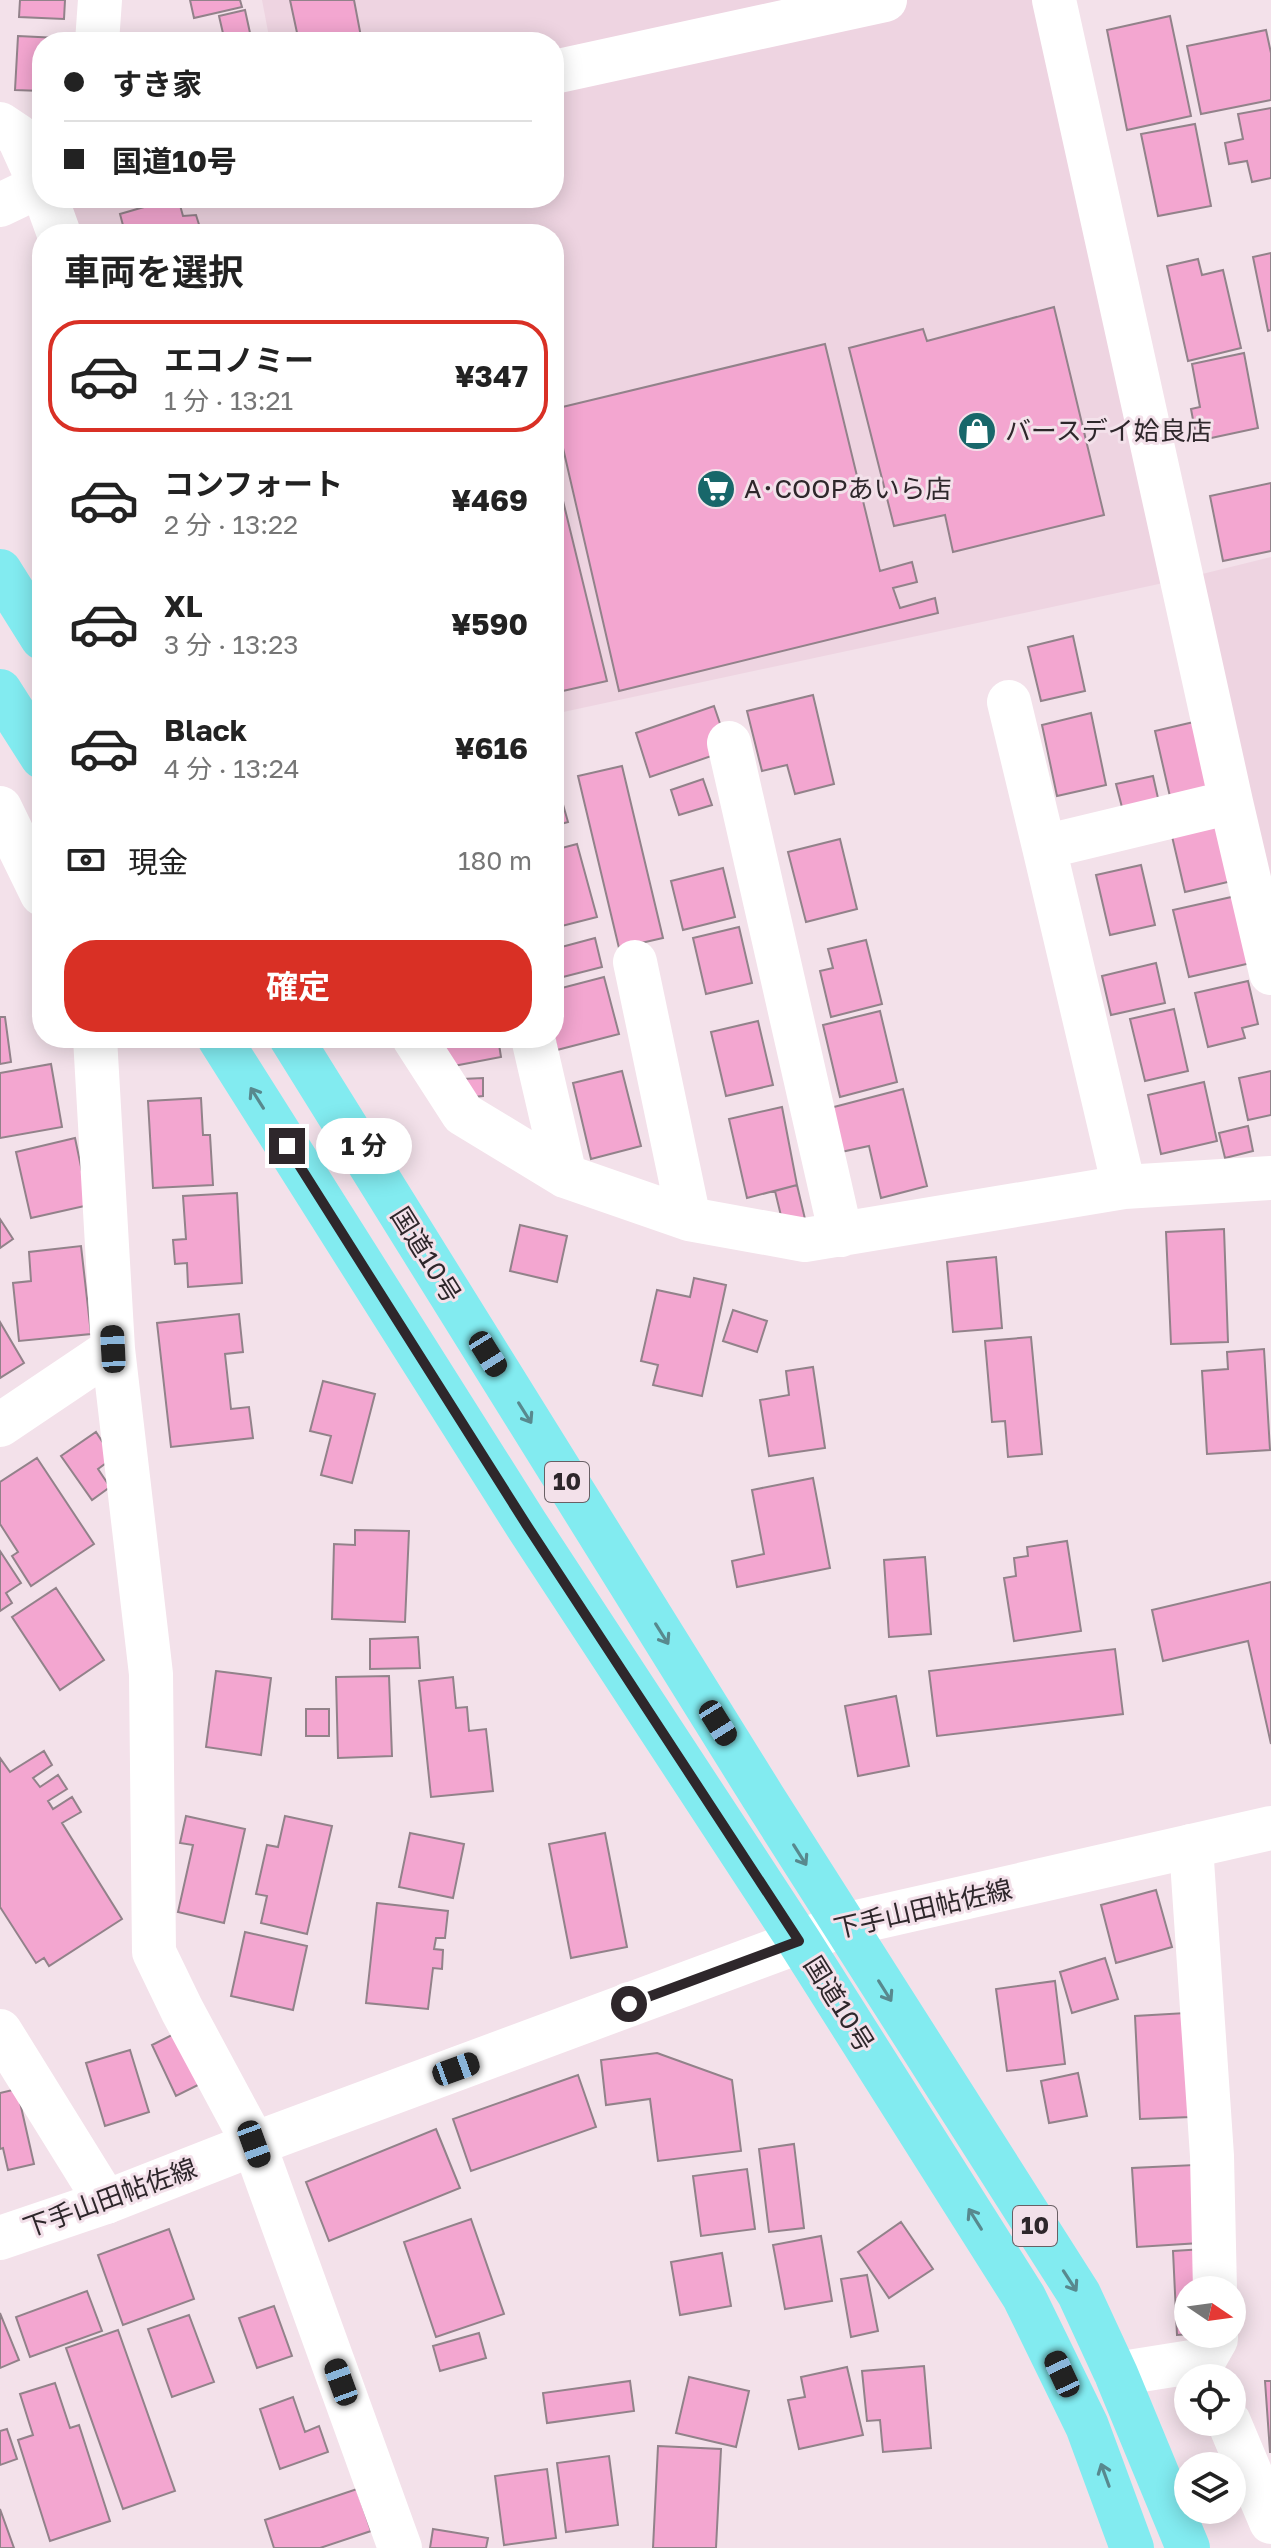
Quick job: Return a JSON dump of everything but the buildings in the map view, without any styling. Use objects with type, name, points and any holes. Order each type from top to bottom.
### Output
[{"type":"highway","points":[[0,571],[32,622]]},
{"type":"highway","points":[[0,691],[32,741]]},
{"type":"highway","name":"国道10号","points":[[225,1048],[526,1524],[799,1941],[1024,2297],[1087,2426],[1132,2548]]},
{"type":"highway","name":"国道10号","points":[[297,1048],[844,1925],[1079,2294],[1116,2374],[1188,2548]]},
{"type":"street","points":[[98,32],[100,0]]},
{"type":"street","points":[[564,70],[885,0]]},
{"type":"street","points":[[1054,0],[1271,973]]},
{"type":"street","points":[[0,124],[18,136],[32,166]]},
{"type":"street","points":[[0,205],[32,192]]},
{"type":"street","points":[[1009,702],[1124,1187]]},
{"type":"street","points":[[729,743],[841,1235]]},
{"type":"street","points":[[1044,847],[1231,802]]},
{"type":"street","points":[[0,808],[32,874]]},
{"type":"street","points":[[635,962],[689,1219]]},
{"type":"street","points":[[96,1048],[113,1349],[151,1674],[154,1952],[254,2144],[400,2548]]},
{"type":"street","points":[[420,1048],[463,1114],[565,1176],[689,1219],[805,1240],[1124,1187],[1271,1178]]},
{"type":"street","points":[[535,1048],[565,1176]]},
{"type":"street","points":[[0,1425],[113,1349]]},
{"type":"street","name":"下手山田帖佐線","points":[[0,2238],[106,2202],[844,1925],[1271,1828]]},
{"type":"street","points":[[1191,1846],[1212,2156],[1215,2276]]},
{"type":"street","points":[[0,2031],[106,2202]]},
{"type":"street","points":[[1116,2374],[1210,2357]]},
{"type":"street","points":[[1235,2436],[1271,2522]]},
{"type":"shaded area","points":[[262,0],[1054,0],[1182,579],[564,712],[564,224],[55,224],[50,208],[564,208],[564,32],[268,32]]},
{"type":"shaded area","points":[[1271,557],[1271,973],[1182,579]]},
{"type":"place","name":"バースデイ姶良店","points":[[977,431]]},
{"type":"place","name":"A･COOPあいら店","points":[[716,489]]},
{"type":"route","points":[[287,1146],[526,1524],[799,1941],[629,2004]]}]
